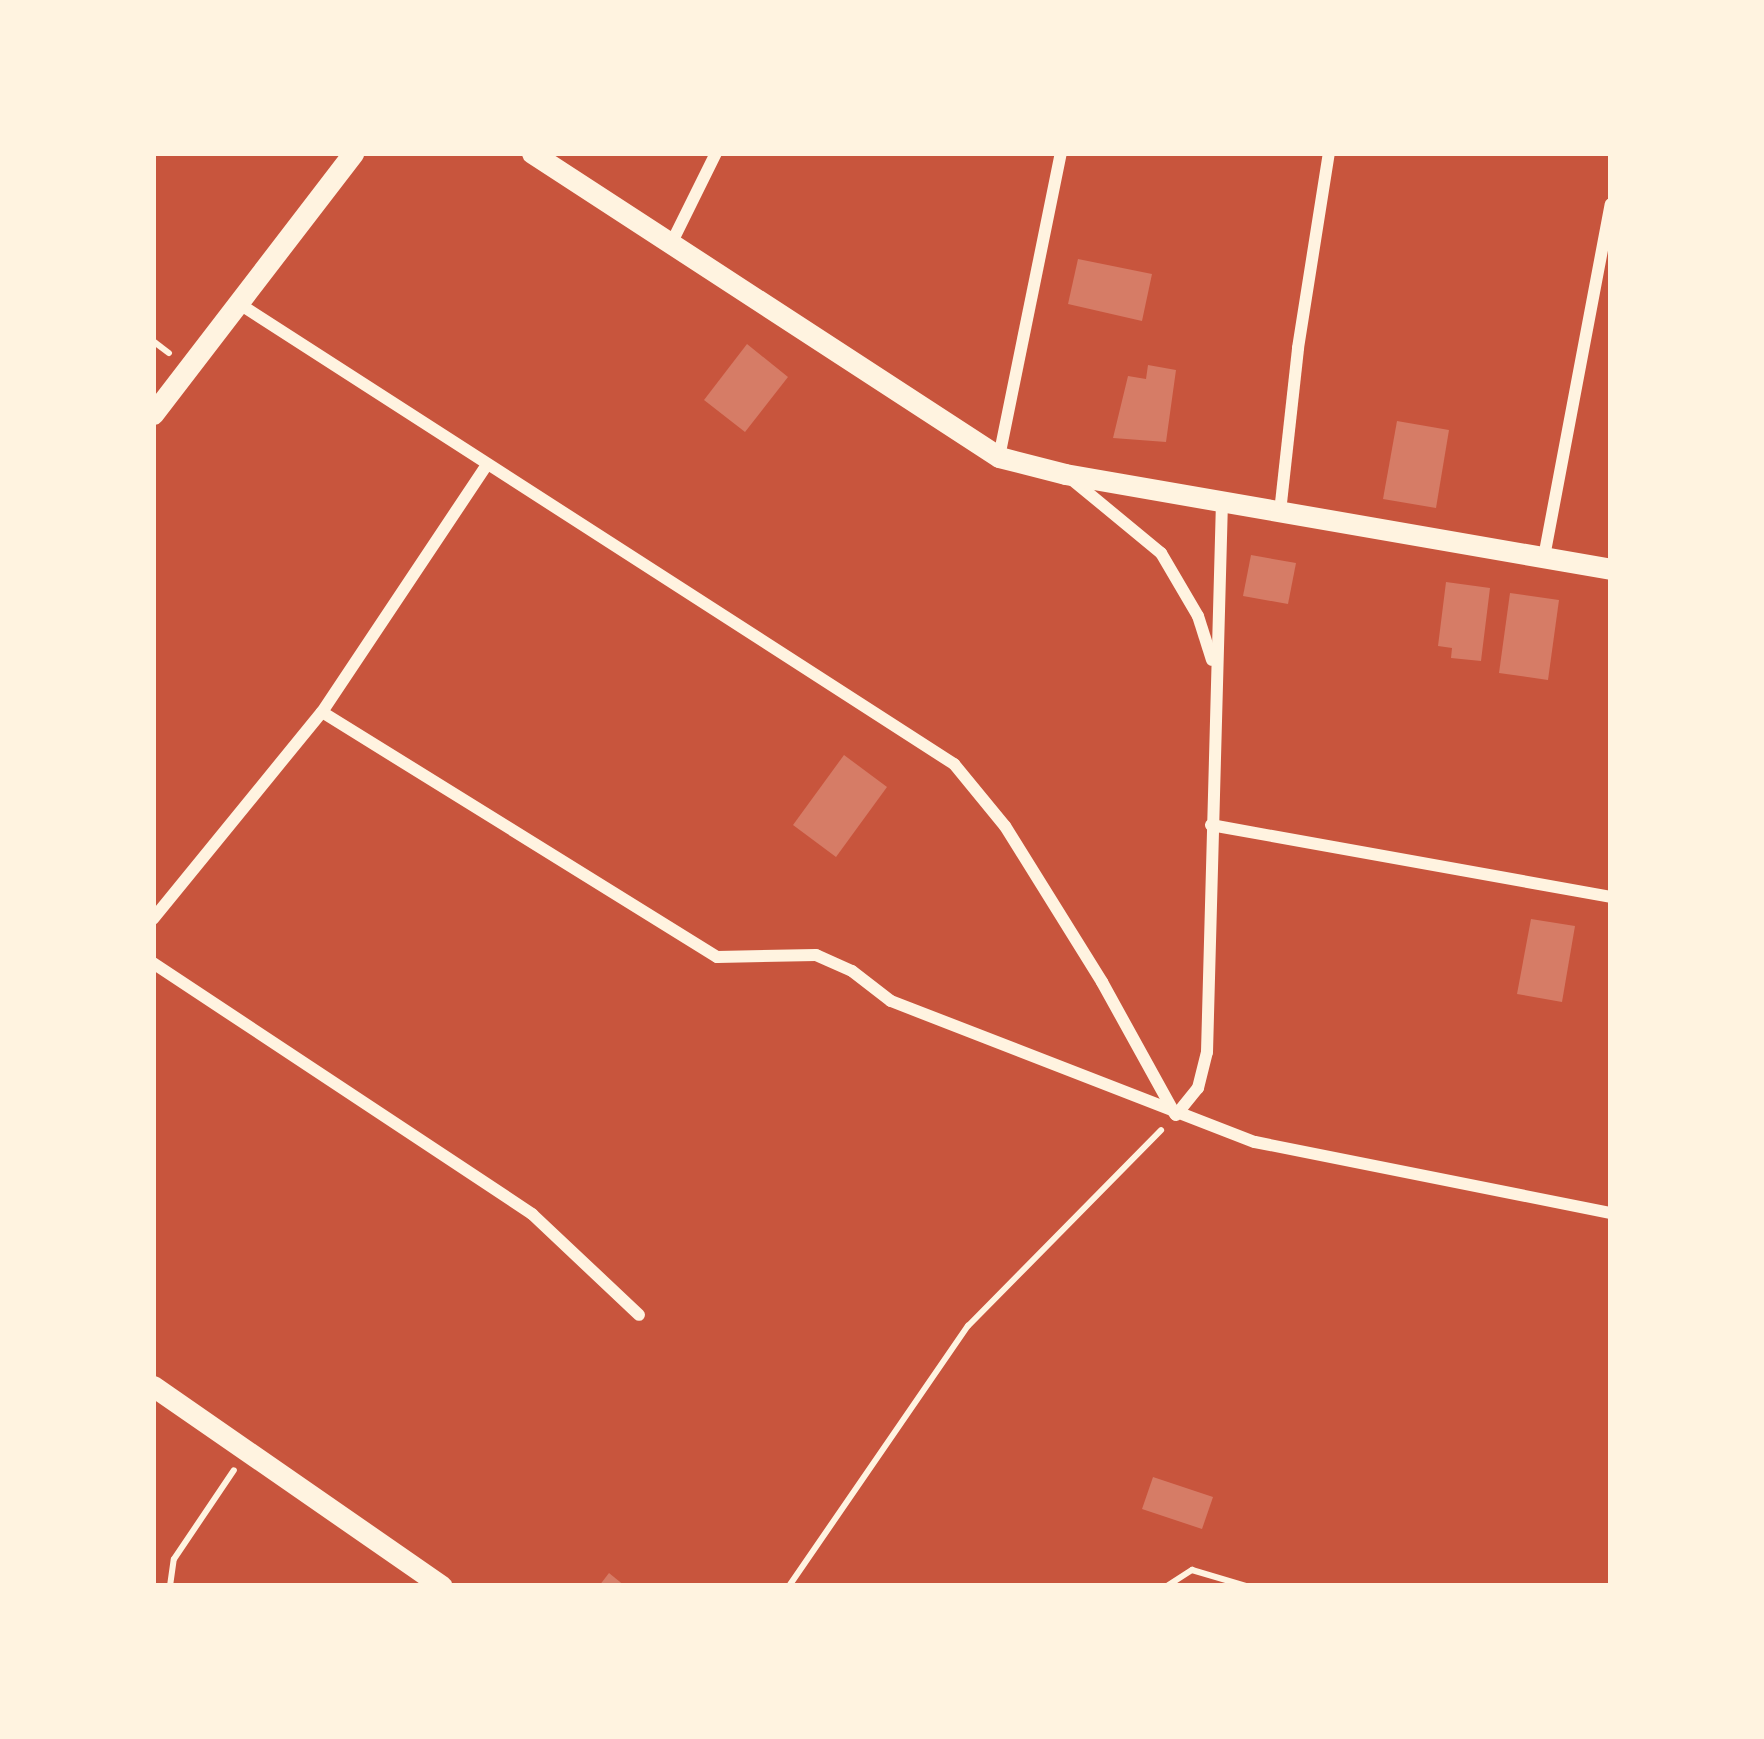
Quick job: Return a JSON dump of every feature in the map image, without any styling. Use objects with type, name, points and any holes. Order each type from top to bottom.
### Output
[{"type":"street","points":[[153,414],[353,153]]},
{"type":"street","points":[[532,153],[999,457],[1065,474],[1611,568]]},
{"type":"street","points":[[671,244],[716,153]]},
{"type":"street","points":[[999,457],[1061,153]]},
{"type":"street","points":[[1280,512],[1298,348],[1329,153]]},
{"type":"street","points":[[1544,557],[1611,204]]},
{"type":"street","points":[[238,303],[954,764],[1005,826],[1102,982],[1176,1115]]},
{"type":"street","points":[[153,919],[322,712],[486,466]]},
{"type":"street","points":[[1065,474],[1161,553],[1198,616],[1216,673]]},
{"type":"street","points":[[1176,1115],[1198,1088],[1207,1052],[1222,501]]},
{"type":"street","points":[[322,712],[717,957],[815,956],[852,971],[891,1001],[1255,1142],[1611,1214]]},
{"type":"street","points":[[1211,825],[1611,897]]},
{"type":"street","points":[[153,962],[532,1214],[639,1316]]},
{"type":"street","points":[[153,1386],[442,1586]]},
{"type":"path","points":[[789,1586],[968,1326],[1176,1115]]},
{"type":"path","points":[[170,1586],[174,1559],[247,1451]]},
{"type":"path","points":[[1167,1586],[1192,1570],[1246,1586]]},
{"type":"path","points":[[1587,1586],[1602,1586]]},
{"type":"building","points":[[1078,259],[1152,274],[1142,321],[1068,304]]},
{"type":"building","points":[[747,344],[788,377],[745,432],[704,400]]},
{"type":"building","points":[[1148,365],[1176,370],[1166,442],[1113,438],[1128,376],[1146,379]]},
{"type":"building","points":[[1397,421],[1449,430],[1436,508],[1383,499]]},
{"type":"building","points":[[1251,555],[1296,563],[1288,604],[1243,596]]},
{"type":"building","points":[[1446,582],[1490,588],[1481,661],[1451,658],[1452,648],[1438,646]]},
{"type":"building","points":[[1510,593],[1559,600],[1548,680],[1499,673]]},
{"type":"building","points":[[844,755],[887,787],[836,857],[793,825]]},
{"type":"building","points":[[1531,919],[1575,926],[1562,1002],[1517,994]]},
{"type":"building","points":[[1153,1477],[1213,1497],[1202,1529],[1142,1509]]},
{"type":"building","points":[[609,1573],[625,1586],[599,1586]]}]
